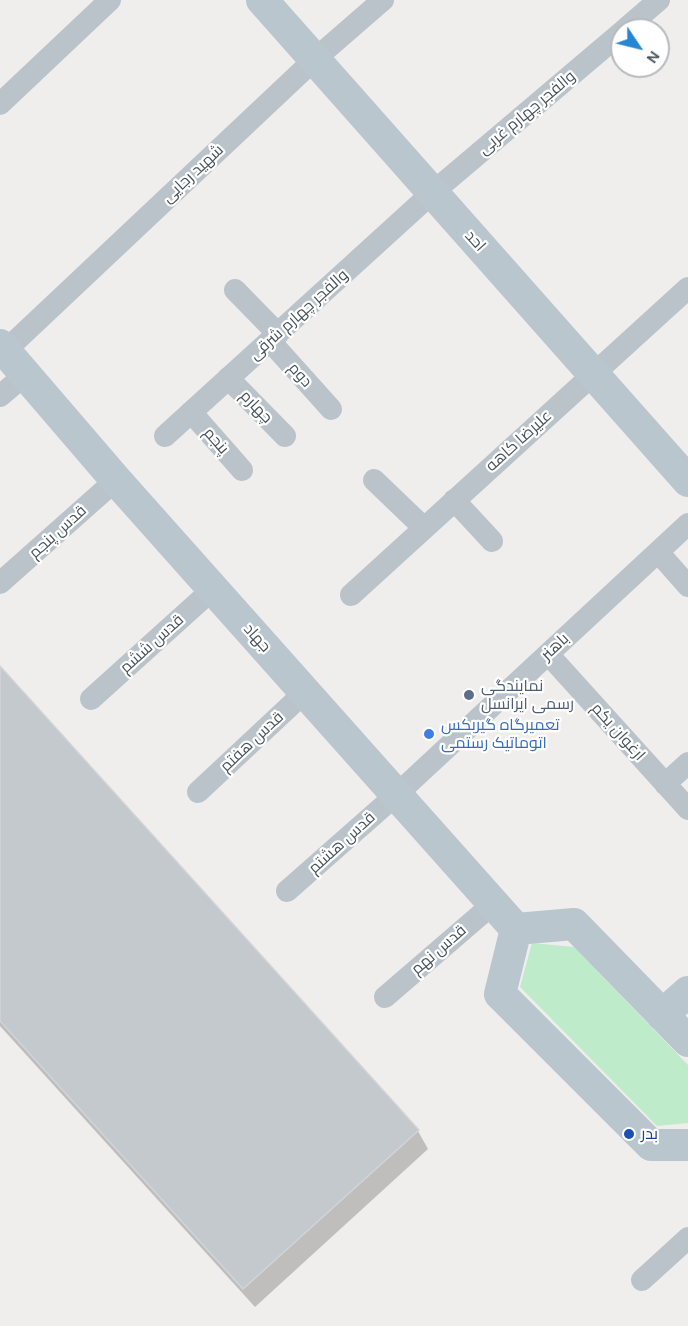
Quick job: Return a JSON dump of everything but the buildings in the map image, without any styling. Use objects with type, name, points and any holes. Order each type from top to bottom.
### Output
[{"type":"street","points":[[0,104],[110,0]]},
{"type":"street","name":"احد","points":[[262,0],[688,481]]},
{"type":"street","name":"شهید رجایی","points":[[2,348],[315,59],[383,0]]},
{"type":"street","name":"والفجر چهارم غربی","points":[[638,18],[659,0]]},
{"type":"street","name":"والفجر چهارم غربی","points":[[432,193],[610,42]]},
{"type":"street","name":"والفجر چهارم شرقی","points":[[165,436],[432,193]]},
{"type":"street","name":"علیرضا کاهه","points":[[351,595],[688,288]]},
{"type":"street","name":"دوم","points":[[235,290],[331,409]]},
{"type":"street","name":"جهاد","points":[[2,348],[116,480],[516,929]]},
{"type":"street","points":[[0,396],[26,374]]},
{"type":"street","name":"چهارم","points":[[228,378],[285,436]]},
{"type":"street","name":"پنجم","points":[[191,412],[242,470]]},
{"type":"street","name":"قدس پنجم","points":[[0,583],[116,480]]},
{"type":"street","points":[[374,480],[424,528]]},
{"type":"street","points":[[454,500],[492,541]]},
{"type":"street","name":"باهنر","points":[[396,795],[688,524]]},
{"type":"street","points":[[658,552],[688,586]]},
{"type":"street","name":"قدس ششم","points":[[91,699],[213,589]]},
{"type":"street","name":"ارغوان یکم","points":[[548,654],[688,809]]},
{"type":"street","name":"قدس هفتم","points":[[198,792],[305,692]]},
{"type":"street","points":[[665,784],[688,763]]},
{"type":"street","name":"قدس هشتم","points":[[287,891],[396,795]]},
{"type":"street","name":"قدس نهم","points":[[386,997],[493,904]]},
{"type":"street","points":[[688,992],[678,1025],[574,924],[516,929],[500,994],[651,1145],[688,1145]]},
{"type":"street","points":[[642,1280],[688,1238]]},
{"type":"green space","points":[[532,943],[574,947],[688,1065],[688,1123],[657,1126],[520,987]]},
{"type":"place","name":"نمایندگی رسمی ایرانسل","points":[[469,695]]},
{"type":"place","name":"تعمیرگاه گیربکس اتوماتیک رستمی","points":[[429,734]]},
{"type":"place","name":"بدر","points":[[629,1134]]}]
